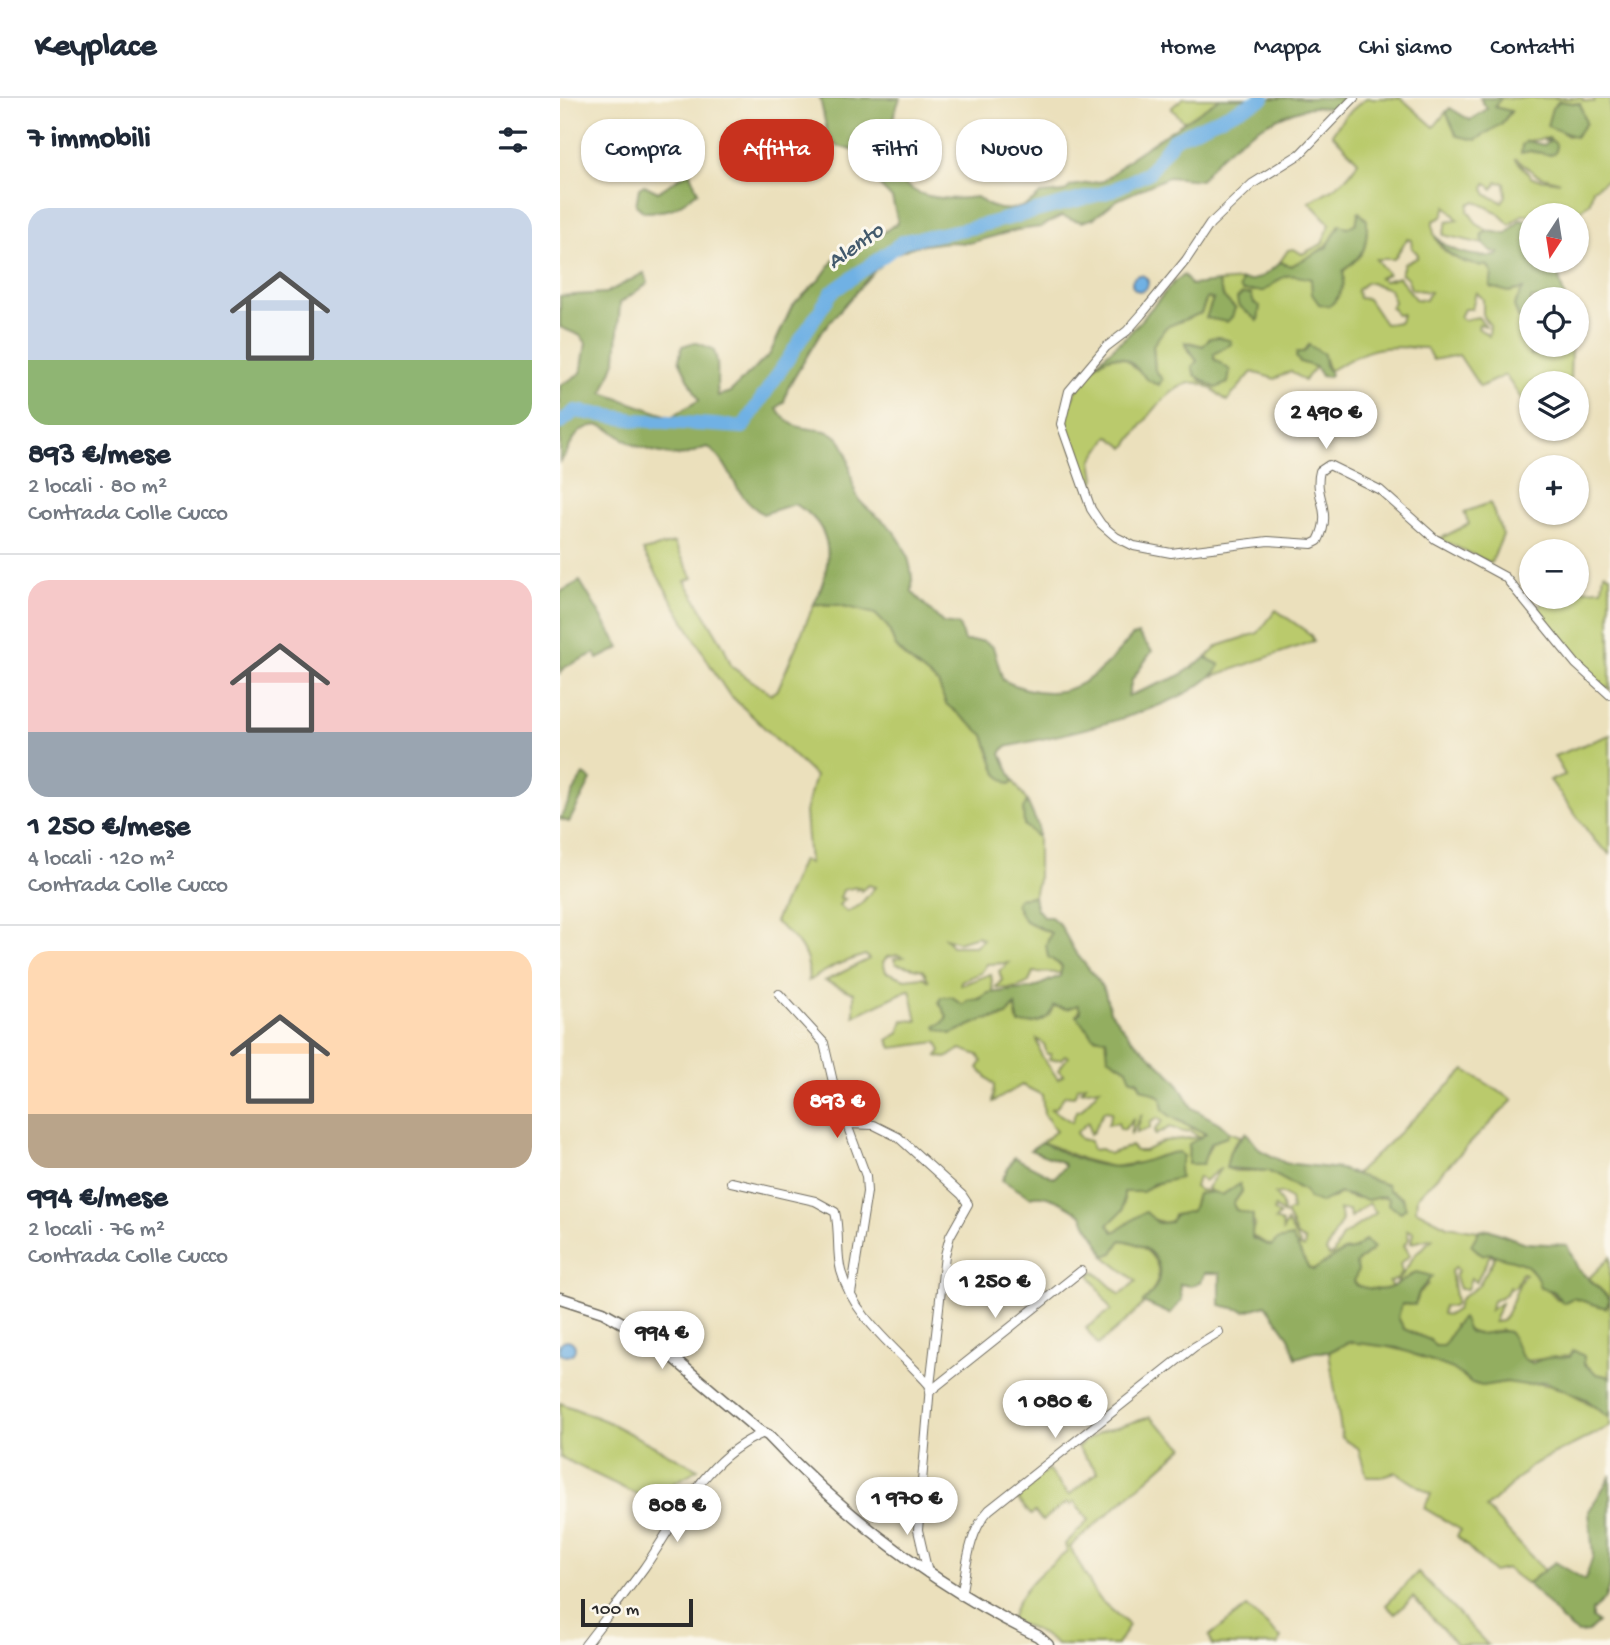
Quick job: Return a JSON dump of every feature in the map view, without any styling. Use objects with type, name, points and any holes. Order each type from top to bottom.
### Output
[{"type":"street","points":[[1354,98],[1300,154],[1252,184],[1210,224],[1186,260],[1142,314],[1127,331],[1106,347],[1069,391],[1061,424],[1091,509],[1101,524],[1116,537],[1153,552],[1171,553],[1281,540],[1312,544],[1323,530],[1326,517],[1319,477],[1324,466],[1329,465],[1380,491],[1435,539],[1505,577],[1576,664],[1610,695]]},
{"type":"street","points":[[779,994],[824,1043],[847,1125],[866,1176],[867,1192],[851,1294]]},
{"type":"street","points":[[847,1125],[874,1125],[898,1137],[962,1195],[968,1205],[950,1236],[945,1255],[930,1389],[918,1530],[928,1573]]},
{"type":"street","points":[[731,1182],[784,1192],[829,1206],[835,1212],[842,1272],[851,1294],[867,1321],[930,1389]]},
{"type":"street","points":[[930,1389],[1081,1271]]},
{"type":"street","points":[[560,1298],[603,1312],[651,1339],[764,1433],[843,1506],[928,1573],[961,1596],[1038,1636],[1048,1645]]},
{"type":"street","points":[[961,1596],[974,1534],[978,1522],[989,1510],[1194,1347],[1219,1332]]},
{"type":"street","points":[[585,1645],[644,1568],[703,1477],[720,1460],[764,1433]]},
{"type":"green space","points":[[820,98],[900,98],[893,119],[848,119],[848,149],[834,143],[834,119],[824,119]]},
{"type":"green space","points":[[1183,98],[1220,98],[1185,123],[1171,108]]},
{"type":"green space","points":[[1220,98],[1348,98],[1338,108],[1310,107],[1276,119],[1234,145],[1201,180],[1168,177],[1117,200],[1094,218],[1082,222],[1061,216],[1041,227],[1017,230],[969,243],[948,242],[915,246],[892,255],[875,270],[822,331],[788,388],[784,402],[777,408],[791,424],[823,430],[837,437],[842,443],[858,498],[890,527],[902,543],[909,562],[912,592],[943,623],[959,625],[964,641],[983,641],[993,647],[1003,680],[1024,689],[1043,692],[1076,686],[1091,678],[1132,636],[1138,634],[1152,651],[1132,680],[1128,696],[1179,676],[1206,658],[1220,665],[1206,680],[1183,695],[1154,707],[1088,728],[1005,747],[1001,754],[1014,782],[1009,784],[997,774],[984,735],[946,704],[938,683],[905,657],[895,645],[888,627],[875,614],[839,605],[814,604],[825,576],[827,548],[818,524],[808,513],[794,504],[763,514],[744,497],[723,462],[707,447],[676,456],[634,445],[603,426],[596,426],[577,434],[560,462],[560,386],[581,373],[586,343],[581,336],[560,327],[560,296],[606,293],[644,273],[648,283],[620,303],[616,359],[603,393],[671,417],[699,400],[679,360],[682,346],[695,342],[713,349],[717,360],[718,396],[730,392],[770,354],[792,306],[820,279],[835,258],[866,245],[898,222],[892,198],[878,182],[903,182],[911,189],[928,196],[950,199],[977,197],[992,207],[1017,208],[1033,201],[1040,194],[1064,192],[1071,186],[1104,181],[1133,156]]},
{"type":"green space","points":[[1366,98],[1401,98],[1434,127],[1446,112],[1457,136],[1501,124],[1511,112],[1494,107],[1501,98],[1581,98],[1594,102],[1594,98],[1610,98],[1610,178],[1593,189],[1589,203],[1519,203],[1519,218],[1510,225],[1497,212],[1475,201],[1469,204],[1468,211],[1477,224],[1488,231],[1482,235],[1483,244],[1443,235],[1447,222],[1458,220],[1446,206],[1442,217],[1433,221],[1437,241],[1450,255],[1468,263],[1488,266],[1492,273],[1522,287],[1519,287],[1519,296],[1514,305],[1519,318],[1519,357],[1571,357],[1570,371],[1519,371],[1519,395],[1505,375],[1480,387],[1459,355],[1433,360],[1426,348],[1375,349],[1329,371],[1325,359],[1309,345],[1304,352],[1297,352],[1300,362],[1316,367],[1304,381],[1291,371],[1275,379],[1252,372],[1227,401],[1202,384],[1188,384],[1177,388],[1157,406],[1125,448],[1109,436],[1092,461],[1095,478],[1090,492],[1072,444],[1067,418],[1077,389],[1097,364],[1108,358],[1123,358],[1139,371],[1162,379],[1155,370],[1153,344],[1166,327],[1201,313],[1207,298],[1213,299],[1208,313],[1235,308],[1224,298],[1218,282],[1242,280],[1240,288],[1264,291],[1281,275],[1295,273],[1311,278],[1340,294],[1340,274],[1363,252],[1365,246],[1367,220],[1358,213],[1357,223],[1311,257],[1291,266],[1280,262],[1288,250],[1294,249],[1302,254],[1322,244],[1330,224],[1309,202],[1344,180],[1358,161],[1332,134],[1345,116]],"holes":[[[1559,101],[1580,104],[1586,123],[1568,136],[1563,133]],[[1549,138],[1556,151],[1551,155],[1531,151],[1527,141]],[[1515,158],[1537,175],[1560,182],[1532,178]],[[1497,182],[1505,183],[1506,196],[1502,202],[1487,195],[1484,189],[1486,183],[1493,189]],[[1407,239],[1411,240],[1412,248],[1418,254],[1417,258],[1404,264],[1401,274],[1407,277],[1411,289],[1430,292],[1426,300],[1415,299],[1399,277],[1384,281],[1379,278],[1388,274],[1376,259],[1394,259]],[[1367,282],[1390,289],[1394,302],[1391,307],[1397,315],[1402,314],[1400,322],[1385,324],[1368,299],[1359,298],[1357,290]],[[1476,292],[1483,299],[1483,317],[1490,325],[1489,336],[1478,328],[1479,324],[1486,326],[1478,317],[1464,320],[1460,317],[1464,309],[1472,309]],[[1218,337],[1230,341],[1231,344],[1213,354],[1217,364],[1224,366],[1229,374],[1215,388],[1200,380],[1193,367],[1197,361],[1185,346],[1190,342],[1203,346]]]},
{"type":"green space","points":[[1480,98],[1501,98],[1495,107],[1511,111],[1501,124],[1476,140],[1457,136],[1446,112],[1450,108],[1470,120],[1487,109]]},
{"type":"green space","points":[[1559,101],[1580,104],[1586,123],[1575,137],[1547,126],[1552,108]]},
{"type":"green space","points":[[1549,138],[1556,144],[1556,151],[1551,155],[1531,151],[1521,153],[1522,145],[1527,141],[1544,145],[1549,141],[1543,140]]},
{"type":"green space","points":[[673,182],[694,182],[698,192],[669,210],[644,212],[636,205],[639,188],[644,185],[658,192]]},
{"type":"green space","points":[[1359,212],[1367,220],[1365,245],[1360,255],[1343,271],[1341,290],[1329,306],[1319,304],[1312,294],[1311,279],[1302,277],[1285,276],[1264,291],[1243,291],[1240,288],[1242,280],[1258,278],[1280,262],[1291,266],[1327,247],[1340,224],[1347,228],[1356,223]]},
{"type":"green space","points":[[1519,221],[1519,273],[1560,273],[1562,287],[1519,287],[1519,290],[1509,292],[1490,287],[1492,273],[1488,266],[1458,259],[1440,244],[1436,237],[1448,247],[1463,253],[1496,256],[1499,253],[1484,245],[1482,234],[1488,231],[1507,234]]},
{"type":"green space","points":[[1184,275],[1191,285],[1218,282],[1224,298],[1235,308],[1232,317],[1227,322],[1206,318],[1213,299],[1207,298],[1201,313],[1166,327],[1153,345],[1155,370],[1162,379],[1159,385],[1119,357],[1111,357],[1095,364],[1129,334],[1175,281]]},
{"type":"green space","points":[[1242,294],[1251,294],[1254,303],[1260,306],[1258,321],[1238,305],[1237,298]]},
{"type":"green space","points":[[1519,296],[1519,318],[1518,317],[1514,305]]},
{"type":"green space","points":[[1218,337],[1231,341],[1231,344],[1214,354],[1214,359],[1230,370],[1228,383],[1216,388],[1195,375],[1192,367],[1197,361],[1185,342],[1203,346],[1210,338]]},
{"type":"green space","points":[[1309,345],[1324,354],[1325,365],[1331,374],[1329,377],[1321,376],[1316,367],[1300,362],[1296,357],[1297,352],[1304,352]]},
{"type":"green space","points":[[1490,503],[1503,535],[1491,563],[1439,539],[1469,524],[1464,512]]},
{"type":"green space","points":[[674,543],[693,578],[685,581],[724,647],[732,667],[771,694],[778,689],[814,604],[839,605],[875,613],[888,627],[895,645],[905,657],[938,683],[984,735],[997,774],[1009,783],[1014,782],[1027,801],[1024,825],[1038,837],[1038,880],[1034,896],[1019,898],[1018,911],[1031,925],[1052,933],[1048,939],[1054,961],[1062,966],[1061,973],[1033,972],[1029,982],[1025,984],[1000,988],[996,987],[1002,980],[999,971],[1009,963],[987,964],[981,973],[961,981],[961,985],[991,974],[993,992],[963,1006],[954,998],[939,1002],[947,1016],[943,1023],[951,1034],[983,1020],[1001,1018],[1015,1005],[1017,1020],[1052,1012],[1054,1006],[1067,1009],[1078,1005],[1081,1009],[1077,1014],[1094,1037],[1106,1039],[1111,1058],[1127,1069],[1141,1086],[1161,1097],[1172,1116],[1206,1135],[1198,1140],[1206,1155],[1214,1139],[1222,1139],[1229,1132],[1240,1136],[1230,1151],[1226,1168],[1235,1171],[1268,1171],[1305,1191],[1332,1199],[1340,1193],[1353,1198],[1402,1197],[1354,1176],[1465,1070],[1513,1100],[1417,1197],[1416,1210],[1447,1226],[1479,1231],[1477,1237],[1489,1252],[1525,1263],[1557,1299],[1573,1298],[1606,1307],[1610,1299],[1610,1377],[1597,1374],[1574,1355],[1526,1361],[1502,1330],[1479,1335],[1454,1325],[1454,1330],[1443,1346],[1435,1346],[1430,1340],[1404,1329],[1398,1317],[1402,1304],[1410,1305],[1417,1301],[1419,1293],[1428,1285],[1426,1275],[1413,1273],[1396,1285],[1416,1253],[1434,1238],[1411,1243],[1413,1232],[1407,1230],[1409,1239],[1404,1245],[1410,1255],[1400,1264],[1402,1272],[1398,1279],[1389,1282],[1392,1287],[1377,1290],[1369,1290],[1354,1282],[1356,1263],[1371,1251],[1365,1240],[1353,1250],[1344,1251],[1314,1270],[1308,1267],[1292,1238],[1277,1240],[1271,1246],[1250,1235],[1255,1224],[1248,1214],[1236,1210],[1233,1204],[1242,1192],[1234,1187],[1222,1195],[1197,1194],[1192,1212],[1165,1223],[1153,1219],[1135,1220],[1114,1232],[1108,1225],[1124,1203],[1124,1192],[1160,1183],[1174,1172],[1183,1156],[1113,1167],[1085,1160],[1042,1142],[1056,1131],[1044,1114],[1042,1095],[1022,1085],[993,1102],[994,1085],[978,1068],[982,1062],[978,1055],[961,1049],[948,1057],[937,1056],[941,1051],[937,1042],[892,1048],[888,1040],[899,1033],[903,1020],[917,1021],[910,989],[854,1016],[854,993],[825,981],[869,959],[865,955],[836,965],[808,981],[809,971],[801,947],[775,922],[802,860],[809,863],[805,812],[815,776],[728,693],[643,551]],"holes":[[[868,885],[875,887],[860,905],[847,912],[839,905],[845,899],[840,898],[843,890],[860,888],[861,891]],[[977,936],[983,939],[975,946],[952,946],[945,938],[958,942]],[[898,955],[903,957],[894,959],[896,964],[923,970],[929,981],[923,977],[905,979],[886,972],[883,962],[887,957]],[[1037,1039],[1044,1044],[1047,1054],[1051,1054],[1049,1060],[1061,1059],[1065,1055],[1068,1057],[1058,1070],[1063,1075],[1058,1079],[1041,1055]],[[1086,1085],[1081,1091],[1100,1088],[1081,1110],[1076,1111],[1072,1122],[1051,1109],[1057,1107],[1065,1095],[1074,1096],[1078,1087]],[[1104,1111],[1112,1112],[1108,1125],[1118,1123],[1120,1129],[1124,1130],[1133,1119],[1130,1136],[1142,1114],[1136,1133],[1150,1128],[1150,1123],[1157,1118],[1162,1121],[1154,1131],[1155,1135],[1170,1127],[1183,1132],[1190,1131],[1199,1137],[1164,1141],[1145,1151],[1136,1151],[1131,1146],[1109,1154],[1101,1149],[1092,1150],[1090,1141],[1081,1139],[1076,1133],[1088,1122],[1090,1134]],[[1221,1168],[1207,1188],[1211,1191],[1195,1187],[1198,1177],[1204,1181]],[[1281,1193],[1290,1199],[1292,1210],[1286,1213],[1297,1236],[1305,1241],[1304,1248],[1298,1246],[1300,1244],[1287,1222],[1283,1230],[1282,1223],[1275,1220],[1280,1215],[1274,1211],[1275,1207],[1284,1214],[1281,1202],[1275,1194]],[[1369,1203],[1376,1213],[1342,1236],[1333,1255],[1329,1256],[1326,1251],[1342,1220],[1339,1210],[1349,1210],[1350,1218]],[[1490,1255],[1495,1257],[1478,1286],[1460,1299],[1457,1309],[1448,1315],[1442,1314],[1443,1306],[1452,1307],[1456,1303],[1451,1271],[1455,1267],[1458,1270],[1455,1277],[1459,1289],[1467,1289],[1471,1278],[1476,1282]],[[1522,1273],[1525,1274],[1506,1316],[1502,1321],[1494,1322],[1501,1303],[1490,1310],[1493,1301],[1506,1294],[1510,1285],[1510,1289],[1516,1286]]]},
{"type":"green space","points":[[1604,573],[1610,575],[1610,690],[1591,676],[1534,610],[1589,609],[1589,590],[1602,589]]},
{"type":"green space","points":[[580,581],[620,648],[598,659],[595,653],[565,667],[560,673],[560,592]]},
{"type":"green space","points":[[1276,610],[1310,634],[1314,641],[1214,676],[1220,665],[1206,658],[1218,646],[1258,633]]},
{"type":"green space","points":[[1610,735],[1610,854],[1595,841],[1550,780],[1565,775],[1554,756]]},
{"type":"green space","points":[[583,774],[591,780],[569,822],[560,819]]},
{"type":"green space","points":[[1027,801],[1038,826],[1038,837],[1024,825],[1023,809]]},
{"type":"green space","points":[[1034,896],[1036,908],[1044,917],[1051,917],[1060,925],[1075,952],[1097,979],[1105,992],[1110,1011],[1131,1038],[1176,1080],[1192,1108],[1219,1123],[1229,1132],[1227,1137],[1210,1145],[1203,1164],[1188,1164],[1189,1144],[1206,1134],[1170,1116],[1163,1110],[1161,1097],[1141,1088],[1138,1080],[1131,1079],[1127,1069],[1108,1057],[1106,1039],[1094,1037],[1076,1016],[1081,1012],[1078,1005],[1067,1009],[1054,1006],[1045,1019],[1030,1024],[1019,1024],[1015,1005],[1007,1015],[983,1020],[951,1034],[935,1026],[943,1023],[947,1016],[939,1002],[941,997],[952,997],[963,1005],[968,1000],[980,999],[988,993],[1033,988],[1060,976],[1062,966],[1048,957],[1046,945],[1051,933],[1024,920],[1016,904],[1019,898]]},
{"type":"green space","points":[[1246,1132],[1260,1150],[1285,1163],[1340,1169],[1387,1185],[1389,1190],[1402,1197],[1406,1208],[1401,1212],[1388,1205],[1389,1199],[1384,1196],[1368,1200],[1340,1193],[1320,1203],[1309,1199],[1305,1191],[1268,1171],[1226,1168],[1230,1151]]},
{"type":"green space","points":[[1042,1142],[1074,1157],[1109,1166],[1132,1165],[1174,1152],[1183,1156],[1179,1168],[1180,1178],[1153,1184],[1143,1192],[1124,1192],[1123,1210],[1108,1225],[1114,1232],[1146,1212],[1158,1223],[1171,1222],[1174,1215],[1192,1211],[1197,1194],[1214,1192],[1222,1195],[1240,1184],[1242,1191],[1233,1204],[1236,1210],[1253,1215],[1252,1238],[1271,1246],[1277,1240],[1292,1237],[1308,1267],[1313,1270],[1344,1251],[1353,1250],[1365,1240],[1374,1248],[1356,1263],[1358,1270],[1354,1282],[1358,1286],[1384,1289],[1395,1286],[1416,1272],[1432,1276],[1419,1292],[1415,1305],[1402,1304],[1398,1317],[1404,1329],[1430,1340],[1435,1346],[1443,1346],[1462,1318],[1467,1329],[1475,1334],[1509,1332],[1523,1358],[1533,1363],[1547,1358],[1570,1357],[1573,1350],[1584,1356],[1584,1364],[1597,1374],[1610,1377],[1610,1418],[1586,1399],[1545,1382],[1526,1385],[1506,1382],[1482,1386],[1472,1383],[1453,1369],[1397,1348],[1349,1342],[1329,1352],[1315,1352],[1296,1358],[1289,1337],[1266,1305],[1246,1311],[1220,1305],[1220,1273],[1205,1273],[1201,1282],[1191,1286],[1180,1284],[1182,1300],[1170,1314],[1143,1302],[1158,1282],[1159,1272],[1158,1263],[1145,1248],[1121,1240],[1113,1253],[1104,1256],[1083,1216],[1050,1198],[1030,1197],[1002,1180],[1014,1157],[1054,1178],[1065,1166],[1062,1162],[1030,1150]]},
{"type":"green space","points":[[1488,1229],[1525,1243],[1567,1245],[1578,1269],[1610,1299],[1606,1308],[1573,1298],[1563,1303],[1553,1291],[1540,1288],[1528,1266],[1491,1254],[1482,1255],[1471,1245],[1479,1231]]},
{"type":"green space","points":[[1121,1240],[1147,1250],[1158,1269],[1157,1281],[1151,1293],[1131,1317],[1098,1345],[1086,1328],[1111,1310],[1090,1275],[1094,1271],[1120,1295],[1136,1281],[1104,1256],[1113,1253]]},
{"type":"green space","points":[[1610,1257],[1610,1299],[1589,1278]]},
{"type":"green space","points":[[1349,1342],[1389,1347],[1429,1358],[1453,1368],[1469,1381],[1479,1385],[1522,1382],[1550,1386],[1586,1401],[1610,1418],[1610,1426],[1532,1465],[1486,1508],[1544,1570],[1527,1584],[1507,1569],[1493,1572],[1457,1536],[1461,1530],[1424,1508],[1431,1494],[1395,1472],[1380,1477],[1367,1477],[1358,1448],[1342,1438],[1329,1352]]},
{"type":"green space","points":[[560,1403],[606,1421],[698,1469],[666,1488],[652,1502],[560,1457]]},
{"type":"green space","points":[[1150,1417],[1184,1447],[1070,1547],[1098,1598],[1129,1625],[1117,1645],[1057,1645],[1042,1634],[1011,1620],[1026,1589],[1040,1573],[1067,1552],[1065,1544],[1089,1520],[1074,1502],[1070,1505],[1067,1502],[1042,1521],[1035,1512],[1031,1515],[1014,1495],[1048,1470],[1069,1495],[1098,1472],[1077,1447],[1100,1432]]},
{"type":"green space","points":[[1610,1477],[1610,1584],[1604,1600],[1592,1611],[1592,1618],[1598,1623],[1588,1632],[1578,1633],[1527,1584],[1555,1562],[1585,1580],[1593,1556],[1589,1511]]},
{"type":"green space","points":[[1418,1572],[1488,1645],[1457,1645],[1413,1597],[1395,1614],[1386,1605]]},
{"type":"green space","points":[[1247,1607],[1281,1638],[1278,1645],[1213,1645],[1209,1636]]},
{"type":"water","points":[[1140,275],[1148,283],[1140,291],[1132,283]]},
{"type":"water","points":[[564,1340],[570,1340],[575,1345],[575,1351],[570,1356],[560,1352],[560,1344]]},
{"type":"waterway","name":"Alento","points":[[560,423],[575,411],[636,420],[743,427],[832,292],[904,241],[975,227],[1108,192],[1148,173],[1174,139],[1263,98]]}]
